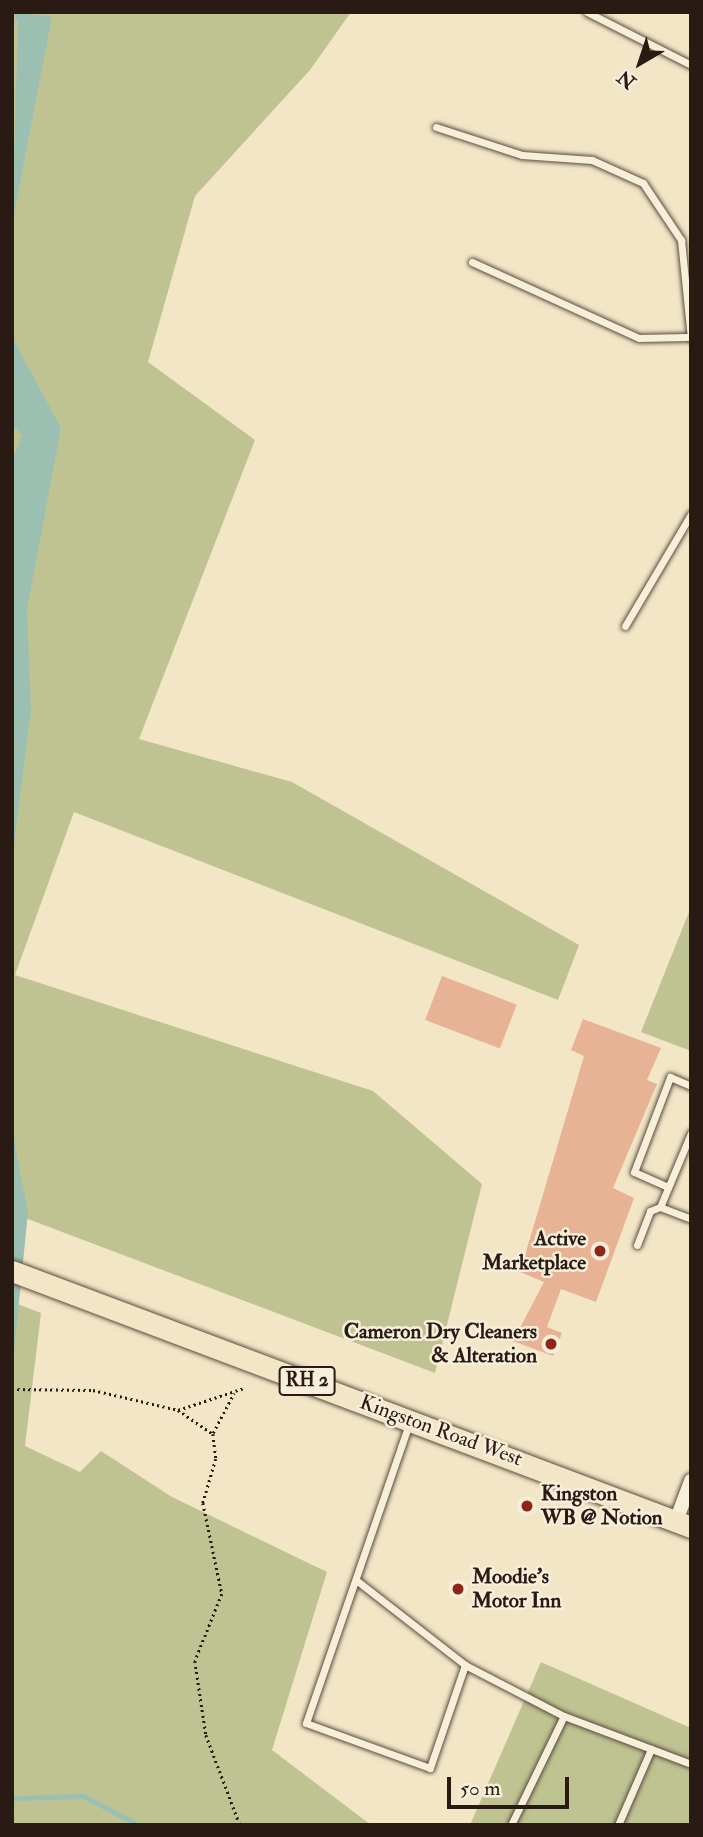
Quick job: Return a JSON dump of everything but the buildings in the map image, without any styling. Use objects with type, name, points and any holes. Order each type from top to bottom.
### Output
[{"type":"main road","name":"Kingston Road West","points":[[12,1271],[683,1524]]},
{"type":"street","points":[[683,1524],[691,1481]]},
{"type":"lane","points":[[587,12],[691,65]]},
{"type":"lane","points":[[436,127],[522,155],[592,160],[643,183],[681,240],[689,337],[639,338],[472,262]]},
{"type":"lane","points":[[625,626],[691,514]]},
{"type":"lane","points":[[668,1187],[634,1172],[670,1077],[691,1086]]},
{"type":"lane","points":[[660,1207],[691,1133]]},
{"type":"lane","points":[[637,1245],[650,1211],[660,1207],[691,1219]]},
{"type":"lane","points":[[411,1420],[306,1723],[430,1768],[465,1665]]},
{"type":"lane","points":[[356,1580],[465,1665],[564,1716],[691,1764]]},
{"type":"lane","points":[[511,1825],[564,1716]]},
{"type":"lane","points":[[618,1825],[651,1749]]},
{"type":"path","points":[[12,1390],[47,1387],[93,1390],[178,1410],[213,1434]]},
{"type":"path","points":[[178,1410],[244,1388]]},
{"type":"path","points":[[234,1392],[213,1434],[216,1459],[203,1503],[222,1594],[195,1661],[206,1735],[240,1825]]},
{"type":"green space","points":[[12,12],[351,12],[310,70],[195,196],[148,362],[255,440],[139,739],[292,782],[579,945],[558,1000],[74,812],[15,975],[373,1091],[482,1184],[435,1373],[12,1213]]},
{"type":"green space","points":[[691,907],[691,1051],[641,1032]]},
{"type":"green space","points":[[12,1302],[41,1313],[25,1446],[80,1472],[101,1451],[172,1497],[327,1572],[272,1750],[371,1825],[12,1825]]},
{"type":"green space","points":[[541,1662],[691,1728],[691,1825],[470,1825]]},
{"type":"shaded area","points":[[12,12],[52,17],[12,224],[18,23]]},
{"type":"shaded area","points":[[12,337],[61,428],[27,609],[31,711],[12,860],[12,461],[22,436],[12,424]]},
{"type":"shaded area","points":[[12,1129],[28,1212],[12,1372]]},
{"type":"waterway","points":[[12,1798],[84,1796],[138,1825]]},
{"type":"place","name":"Active Marketplace","points":[[600,1251]]},
{"type":"place","name":"Cameron Dry Cleaners & Alteration","points":[[551,1344]]},
{"type":"place","name":"Kingston WB @ Notion","points":[[527,1506]]},
{"type":"place","name":"Moodie’s Motor Inn","points":[[458,1589]]}]
